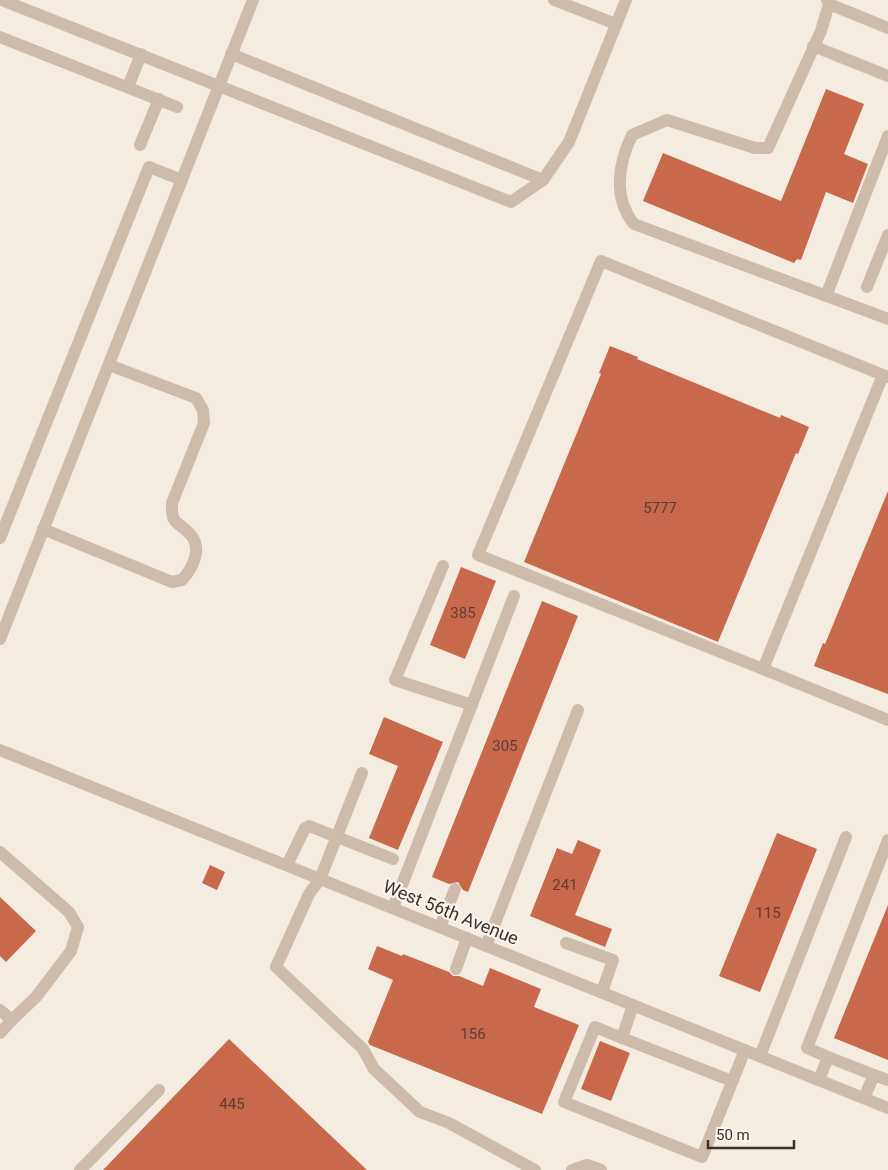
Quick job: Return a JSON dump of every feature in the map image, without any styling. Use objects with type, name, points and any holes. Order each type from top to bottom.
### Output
[{"type":"street","points":[[2,0],[511,202],[543,180],[569,142],[626,0]]},
{"type":"street","points":[[1,635],[252,0]]},
{"type":"street","points":[[554,0],[616,24]]},
{"type":"street","points":[[888,28],[849,6],[828,2],[814,46],[768,148],[755,148],[667,120],[632,135],[622,155],[619,190],[626,214],[634,224],[888,319]]},
{"type":"street","points":[[0,37],[177,106]]},
{"type":"street","points":[[814,46],[888,76]]},
{"type":"street","points":[[128,87],[141,54]]},
{"type":"street","points":[[232,54],[543,180]]},
{"type":"street","points":[[140,145],[158,99]]},
{"type":"street","points":[[826,296],[888,136]]},
{"type":"street","points":[[0,538],[149,167],[182,180]]},
{"type":"street","points":[[867,287],[888,235]]},
{"type":"street","points":[[763,669],[886,376],[601,262],[478,555],[888,720]]},
{"type":"street","points":[[44,529],[172,582],[182,580],[195,559],[196,545],[191,534],[177,525],[171,516],[172,504],[204,423],[203,410],[196,398],[108,365]]},
{"type":"street","points":[[443,566],[395,680],[472,705]]},
{"type":"street","points":[[393,908],[514,596]]},
{"type":"street","points":[[486,946],[578,710]]},
{"type":"street","name":"West 56th Avenue","points":[[0,750],[888,1108]]},
{"type":"street","points":[[362,773],[320,879],[310,894],[276,967],[363,1049],[374,1069],[420,1112],[448,1123],[535,1170]]},
{"type":"street","points":[[287,865],[309,826],[394,859]]},
{"type":"street","points":[[760,1056],[846,837]]},
{"type":"street","points":[[888,840],[807,1048],[888,1080]]},
{"type":"street","points":[[0,852],[69,912],[78,927],[71,951],[36,996],[0,1033]]},
{"type":"street","points":[[440,927],[455,890]]},
{"type":"street","points":[[456,969],[467,938]]},
{"type":"street","points":[[566,943],[613,960],[602,992]]},
{"type":"street","points":[[622,1038],[633,1005]]},
{"type":"street","points":[[0,1010],[12,1020]]},
{"type":"street","points":[[732,1081],[595,1027],[564,1102],[702,1164],[745,1050]]},
{"type":"street","points":[[819,1080],[828,1057]]},
{"type":"street","points":[[864,1098],[874,1075]]},
{"type":"street","points":[[80,1170],[159,1090]]},
{"type":"street","points":[[572,1170],[587,1165],[601,1170]]},
{"type":"building","points":[[826,89],[864,104],[844,154],[868,164],[853,203],[826,192],[801,260],[797,259],[794,263],[643,201],[663,153],[781,201]]},
{"type":"building","points":[[610,346],[780,418],[781,415],[809,427],[798,454],[796,453],[718,642],[524,562],[601,374],[599,373]]},
{"type":"building","points":[[888,491],[888,694],[814,666],[823,643],[825,644]]},
{"type":"building","points":[[461,567],[496,581],[465,659],[430,645]]},
{"type":"building","points":[[542,601],[578,616],[468,892],[463,890],[458,882],[449,884],[432,877]]},
{"type":"building","points":[[384,717],[443,742],[398,850],[369,838],[398,766],[369,754]]},
{"type":"building","points":[[777,833],[817,849],[760,992],[719,976]]},
{"type":"building","points":[[578,840],[601,850],[575,915],[612,929],[605,947],[530,916],[557,848],[572,854]]},
{"type":"building","points":[[210,865],[225,872],[217,890],[202,883]]},
{"type":"building","points":[[0,897],[36,931],[6,962],[0,956]]},
{"type":"building","points":[[888,905],[888,1060],[834,1038]]},
{"type":"building","points":[[377,946],[402,956],[403,954],[449,972],[453,976],[459,976],[483,986],[490,968],[541,989],[534,1007],[579,1025],[542,1114],[370,1045],[368,1042],[393,980],[368,969]]},
{"type":"building","points":[[229,1039],[367,1170],[103,1170]]},
{"type":"building","points":[[600,1041],[630,1053],[611,1101],[581,1089]]}]
